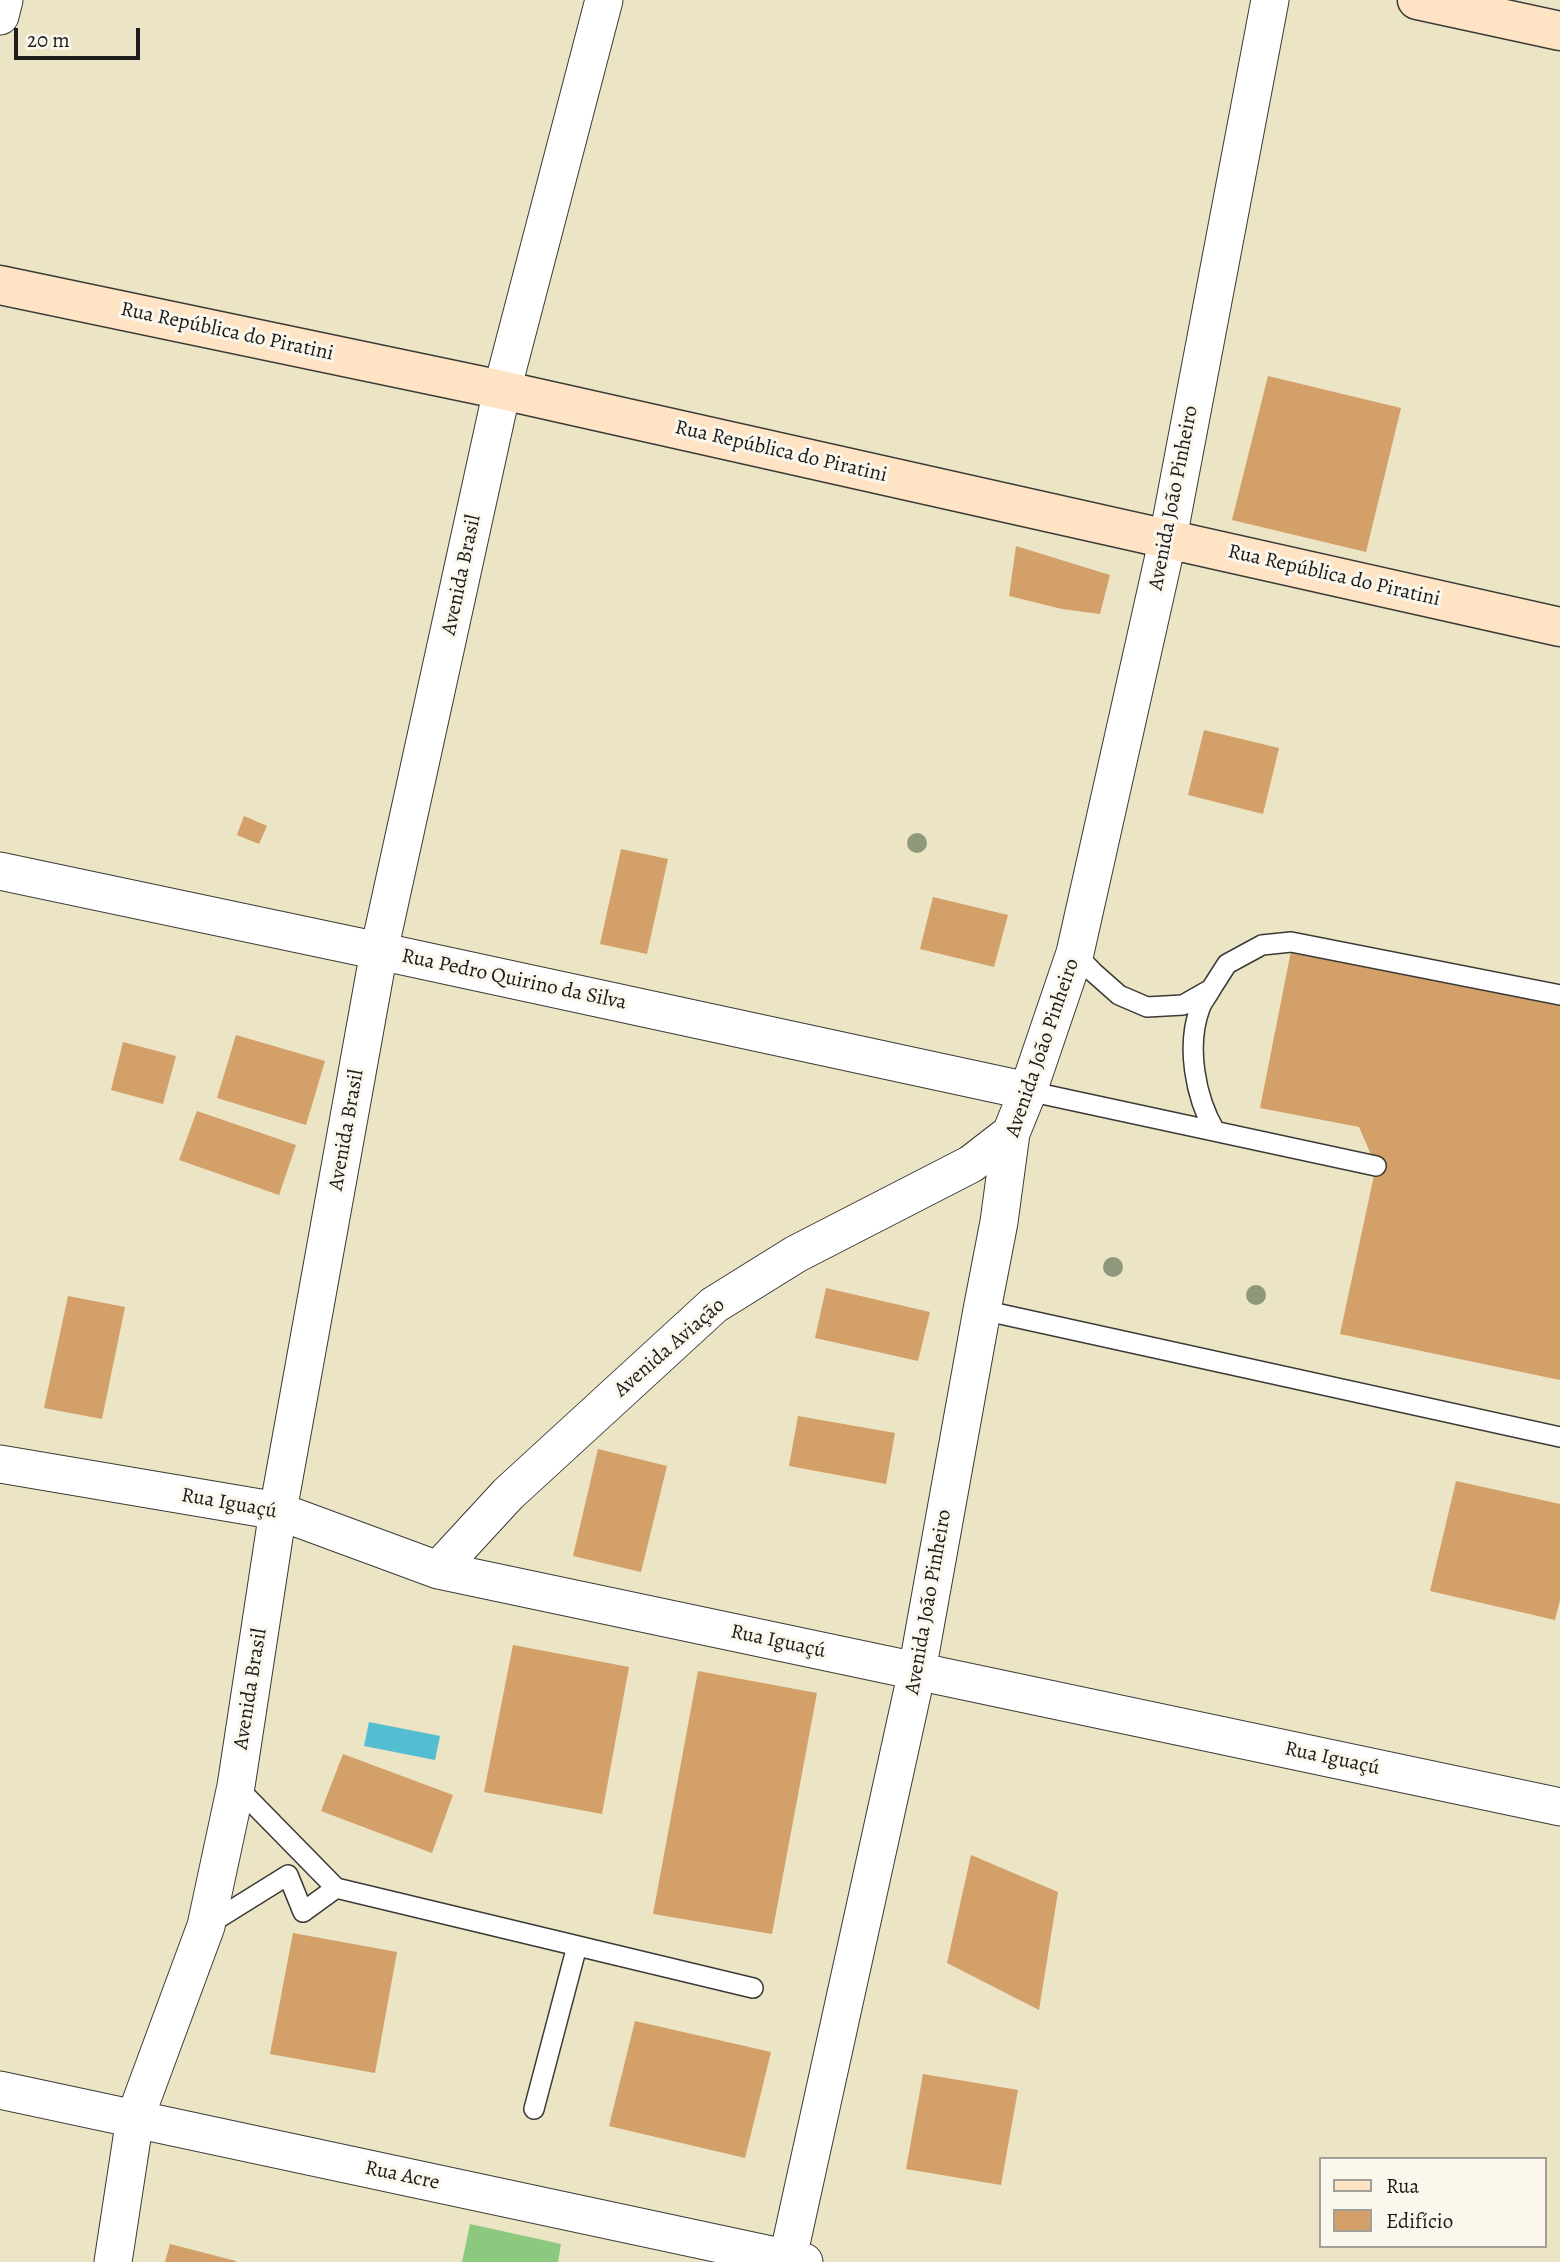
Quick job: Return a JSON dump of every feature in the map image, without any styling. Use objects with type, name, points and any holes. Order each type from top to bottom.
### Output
[{"type":"street","points":[[0,16],[4,0]]},
{"type":"street","name":"Avenida Brasil","points":[[113,2262],[135,2118],[206,1926],[236,1786],[278,1511],[379,951],[502,390],[604,0]]},
{"type":"street","name":"Avenida João Pinheiro","points":[[793,2261],[917,1671],[999,1222],[1011,1133],[1075,953],[1168,538],[1270,0]]},
{"type":"street","points":[[1418,0],[1560,31]]},
{"type":"street","name":"Rua República do Piratini","points":[[0,285],[502,390],[1560,627]]},
{"type":"street","name":"Rua Pedro Quirino da Silva","points":[[0,871],[1028,1091]]},
{"type":"street","name":"Avenida Aviação","points":[[438,1570],[508,1494],[714,1305],[796,1254],[971,1164],[1011,1133]]},
{"type":"street","name":"Rua Iguaçú","points":[[0,1464],[278,1511],[438,1570],[1560,1807]]},
{"type":"street","name":"Rua Acre","points":[[0,2090],[793,2261]]},
{"type":"lane","points":[[1215,1131],[1205,1113],[1193,1044],[1200,1007],[1227,964],[1262,945],[1291,942],[1560,995]]},
{"type":"lane","points":[[1075,953],[1119,995],[1147,1007],[1183,1005],[1211,989]]},
{"type":"lane","points":[[1028,1091],[1376,1166]]},
{"type":"lane","points":[[982,1310],[1560,1437]]},
{"type":"lane","points":[[236,1786],[336,1888],[753,1988]]},
{"type":"lane","points":[[206,1926],[288,1875],[303,1912],[336,1888]]},
{"type":"lane","points":[[534,2109],[577,1946]]},
{"type":"green space","points":[[470,2224],[561,2244],[558,2262],[462,2262]]},
{"type":"water","points":[[369,1722],[440,1736],[435,1760],[364,1746]]},
{"type":"building","points":[[1268,376],[1401,408],[1366,552],[1232,520]]},
{"type":"building","points":[[1016,546],[1110,575],[1100,614],[1062,609],[1009,596]]},
{"type":"building","points":[[1204,730],[1279,748],[1263,814],[1188,795]]},
{"type":"building","points":[[244,816],[267,826],[259,844],[237,835]]},
{"type":"building","points":[[621,849],[668,859],[647,954],[600,944]]},
{"type":"building","points":[[933,897],[1008,915],[994,967],[920,949]]},
{"type":"building","points":[[1292,946],[1560,999],[1560,1380],[1340,1334],[1376,1166],[1359,1127],[1260,1108]]},
{"type":"building","points":[[236,1035],[325,1061],[306,1125],[217,1098]]},
{"type":"building","points":[[123,1042],[176,1056],[163,1104],[111,1090]]},
{"type":"building","points":[[197,1111],[296,1145],[279,1195],[179,1160]]},
{"type":"building","points":[[826,1288],[930,1312],[918,1361],[815,1338]]},
{"type":"building","points":[[68,1296],[125,1307],[102,1419],[44,1408]]},
{"type":"building","points":[[798,1416],[895,1433],[886,1484],[789,1466]]},
{"type":"building","points":[[598,1449],[667,1466],[641,1572],[573,1556]]},
{"type":"building","points":[[1456,1481],[1560,1504],[1560,1600],[1555,1620],[1430,1591]]},
{"type":"building","points":[[513,1645],[629,1667],[602,1814],[484,1792]]},
{"type":"building","points":[[698,1671],[817,1693],[772,1934],[653,1914]]},
{"type":"building","points":[[343,1754],[453,1795],[432,1853],[321,1811]]},
{"type":"building","points":[[971,1855],[1058,1892],[1039,2010],[947,1963]]},
{"type":"building","points":[[293,1933],[397,1952],[375,2073],[270,2054]]},
{"type":"building","points":[[635,2021],[771,2052],[745,2158],[609,2126]]},
{"type":"building","points":[[923,2074],[1018,2090],[1001,2185],[906,2169]]},
{"type":"building","points":[[170,2244],[236,2261],[236,2262],[165,2262]]}]
